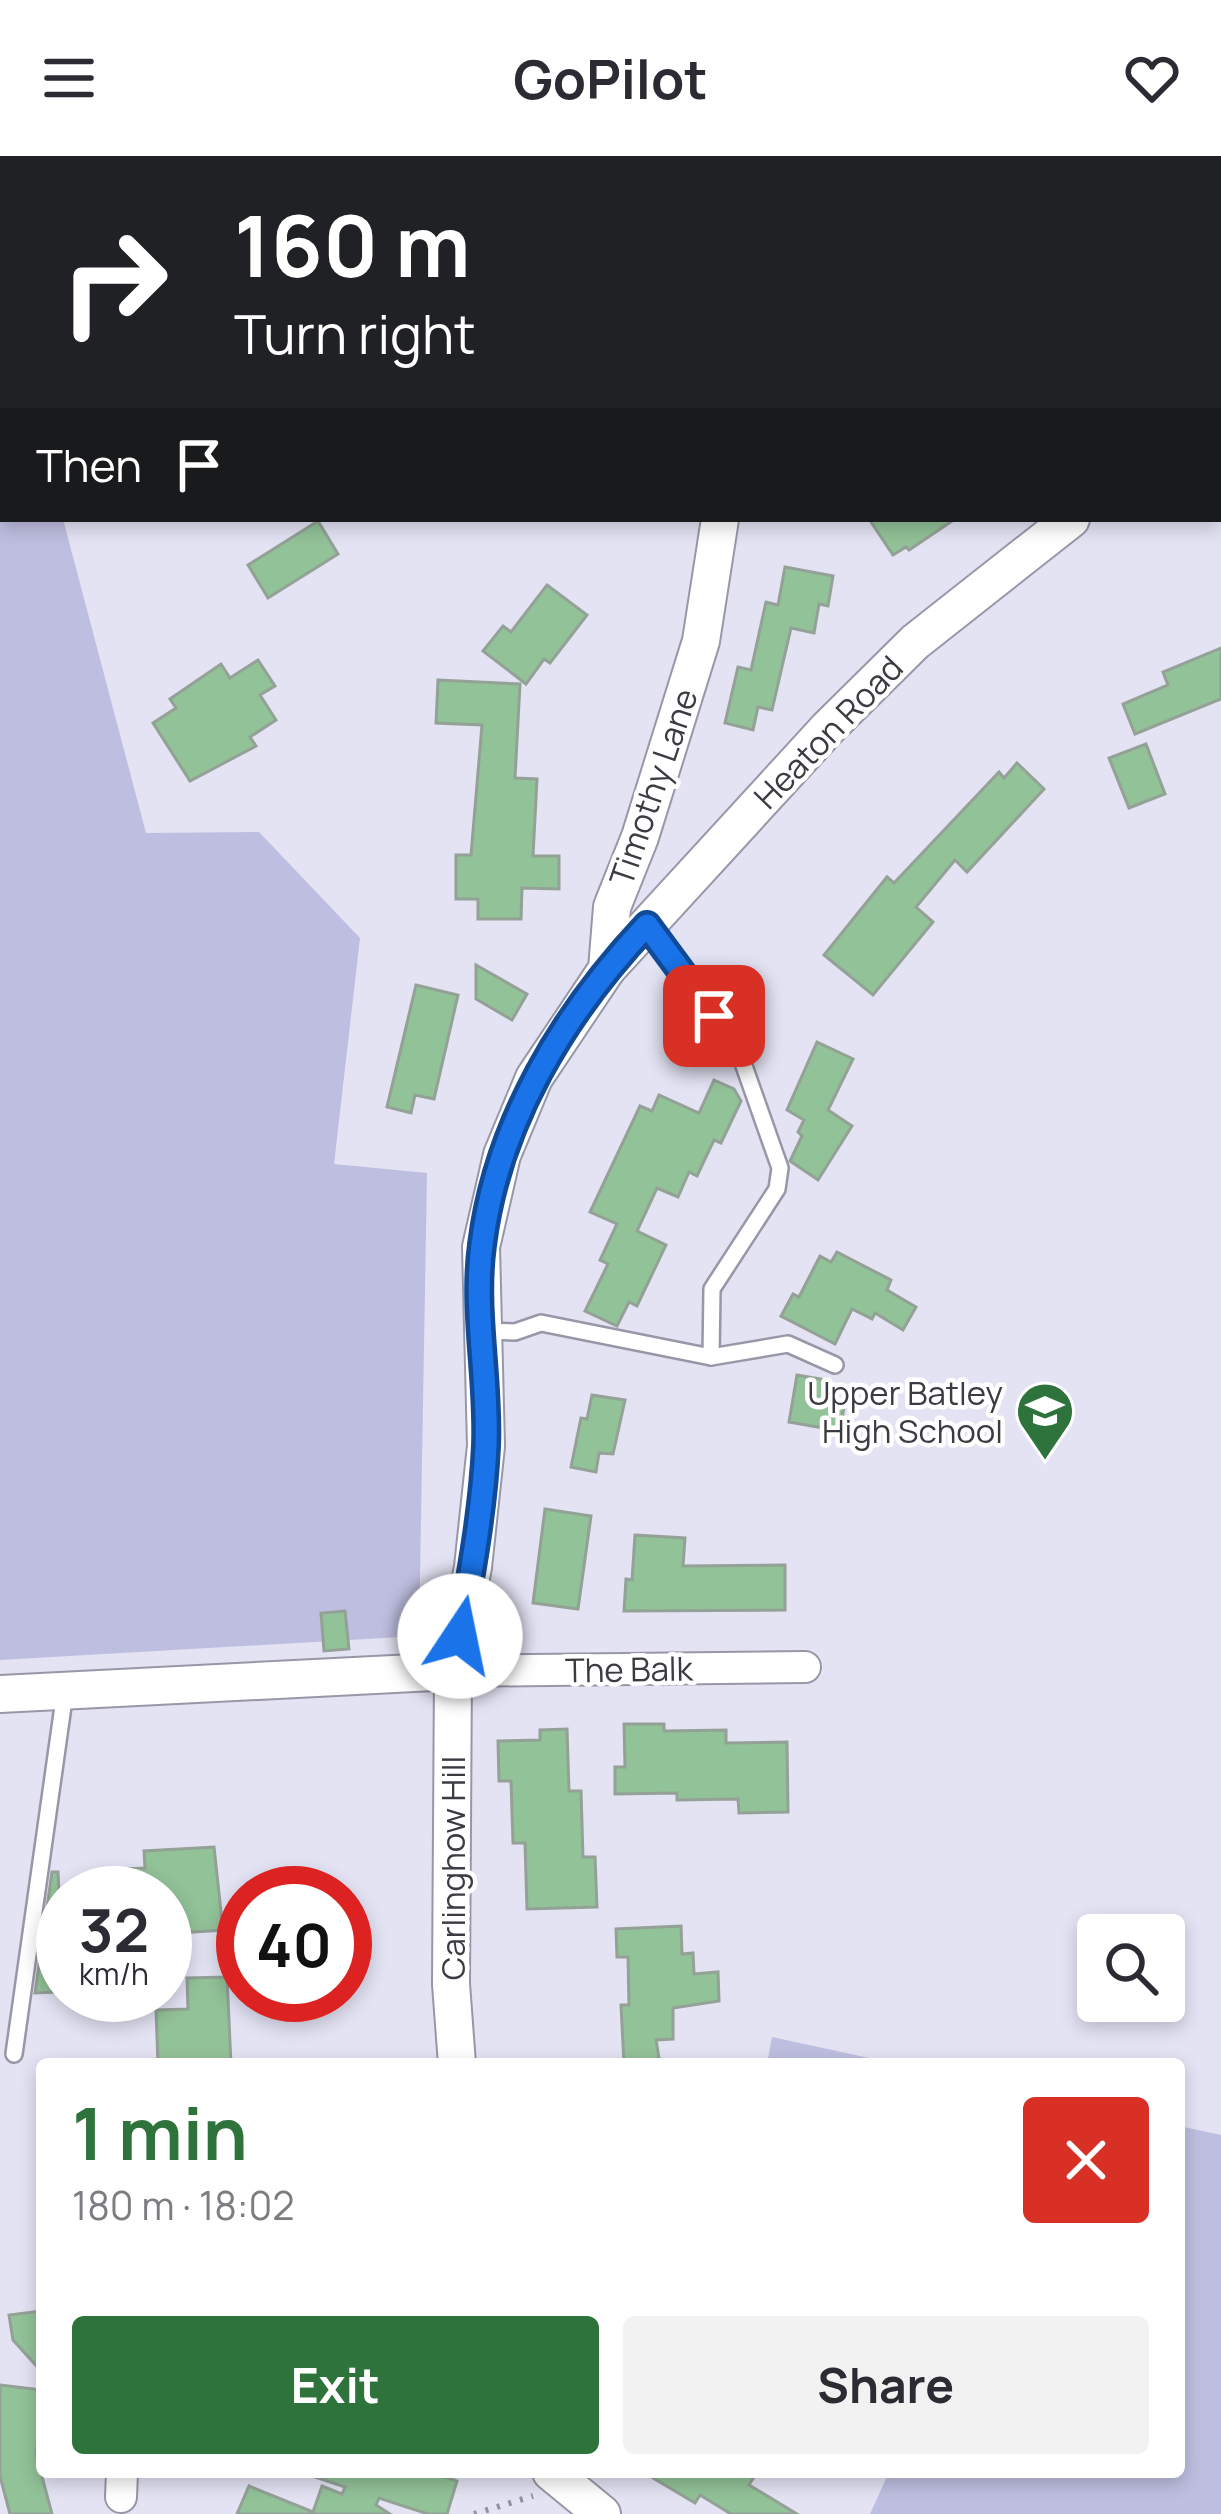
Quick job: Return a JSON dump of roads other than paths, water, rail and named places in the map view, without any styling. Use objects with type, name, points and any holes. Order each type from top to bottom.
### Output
[{"type":"street","name":"Timothy Lane","points":[[453,1671],[473,1567],[486,1446],[481,1247],[502,1155],[534,1078],[607,969],[612,907],[640,836],[701,641],[719,522]]},
{"type":"street","name":"Heaton Road","points":[[607,969],[828,728],[915,642],[1067,522]]},
{"type":"street","name":"The Balk","points":[[453,1671],[806,1667]]},
{"type":"street","points":[[0,1694],[453,1671]]},
{"type":"street","name":"Carlinghow Hill","points":[[453,1671],[451,1984],[457,2058]]},
{"type":"street","points":[[559,2479],[602,2514]]},
{"type":"lane","points":[[647,925],[736,1046],[779,1168],[777,1189],[712,1289],[711,1357]]},
{"type":"lane","points":[[483,1331],[515,1332],[541,1323],[711,1357],[788,1344],[836,1365]]},
{"type":"lane","points":[[14,2054],[65,1692]]},
{"type":"place","name":"Upper Batley High School","points":[[1045,1462]]}]
